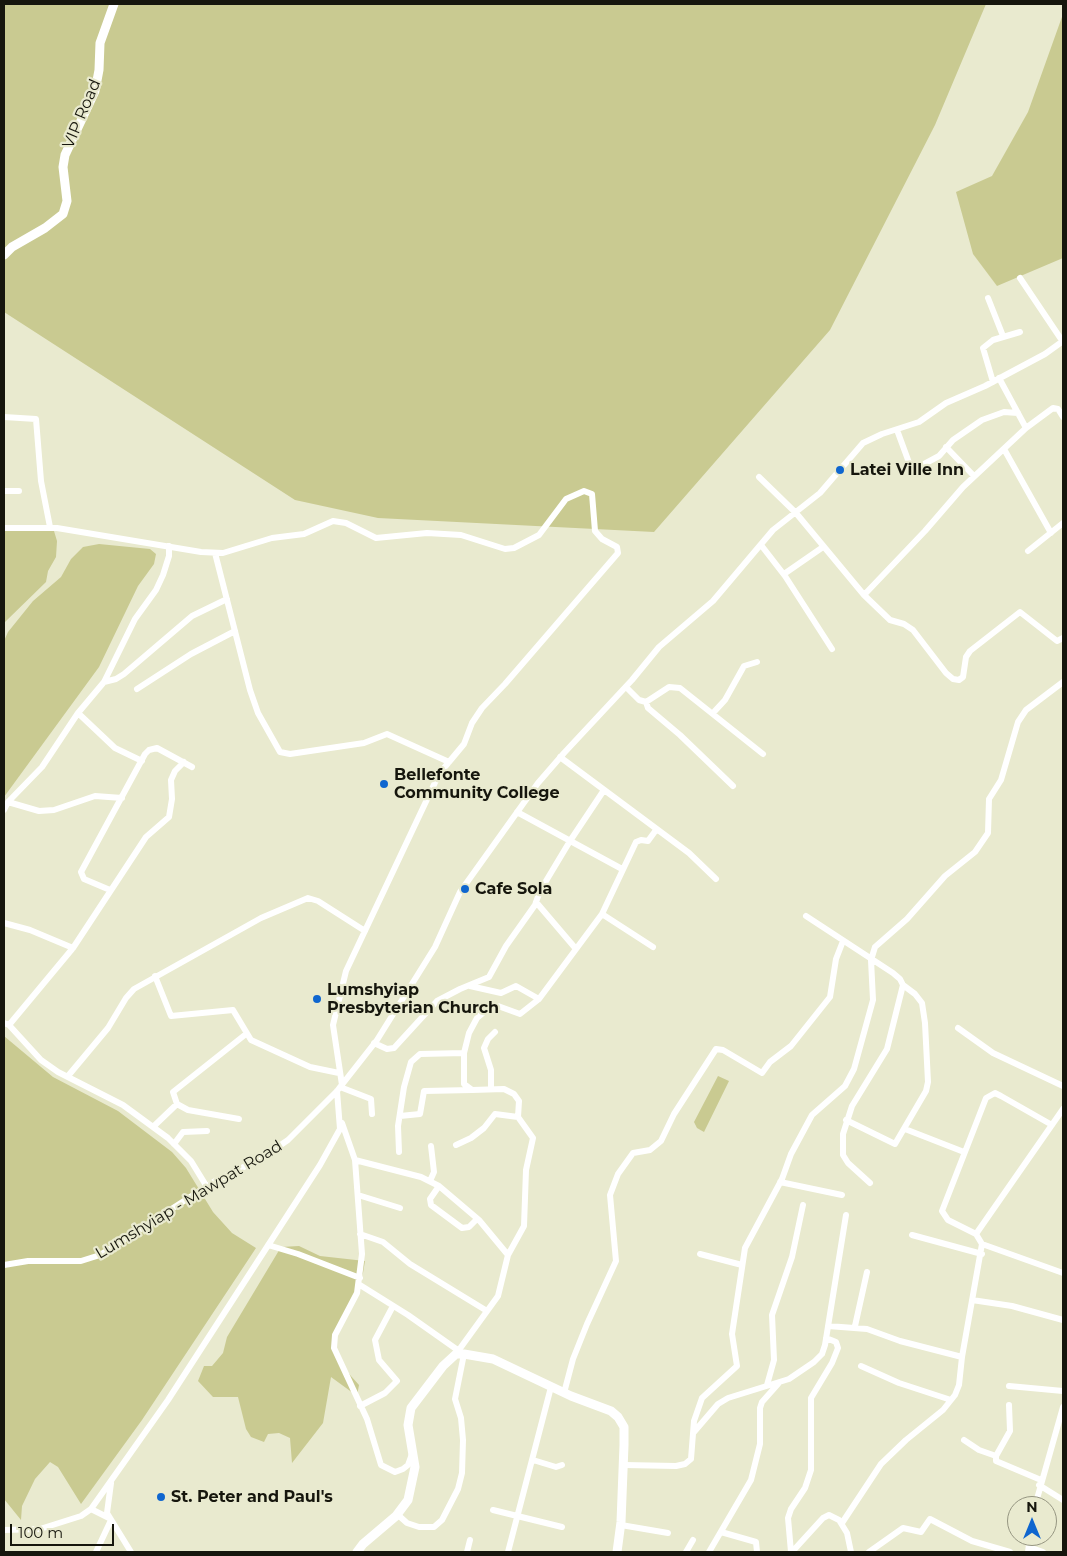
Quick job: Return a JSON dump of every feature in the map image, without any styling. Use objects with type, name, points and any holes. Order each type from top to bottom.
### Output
[{"type":"street","name":"VIP Road","points":[[4,255],[12,247],[45,228],[63,214],[67,201],[63,167],[64,154],[95,91],[99,79],[100,43],[114,4]]},
{"type":"street","points":[[1020,278],[1063,341]]},
{"type":"street","points":[[988,298],[1004,336]]},
{"type":"street","points":[[993,382],[983,350],[988,343],[1020,332]]},
{"type":"street","name":"Lumshyiap - Mawpat Road","points":[[4,1265],[36,1260],[73,1262],[93,1258],[136,1234],[207,1187],[275,1150],[301,1128],[340,1088],[374,1043],[435,947],[460,892],[517,812],[560,757],[626,687],[659,646],[713,601],[778,526],[820,493],[863,443],[875,436],[919,422],[946,403],[993,382],[1045,354],[1063,341]]},
{"type":"street","points":[[999,378],[1026,428]]},
{"type":"street","points":[[864,595],[974,476],[1026,428],[1053,408],[1058,409],[1063,417]]},
{"type":"street","points":[[897,430],[912,470],[939,456],[963,432],[982,420],[1004,412],[1018,413]]},
{"type":"street","points":[[4,417],[36,419],[41,481],[50,528]]},
{"type":"street","points":[[946,447],[974,476]]},
{"type":"street","points":[[1004,449],[1051,533]]},
{"type":"street","points":[[759,478],[796,513],[864,595],[890,620],[904,624],[913,630],[946,673],[956,680],[963,677],[967,654],[1020,612],[1057,641],[1063,638]]},
{"type":"street","points":[[4,491],[18,491]]},
{"type":"street","points":[[4,528],[50,528],[215,553],[230,552],[272,538],[304,534],[333,521],[346,523],[376,538],[427,533],[461,535],[474,537],[496,548],[514,548],[539,534],[566,499],[584,491],[592,494],[595,531],[602,539],[617,547],[618,553],[482,708],[472,723],[464,744],[438,774],[346,971],[333,1025],[339,1073],[341,1122],[340,1129],[320,1165],[168,1400],[91,1509],[81,1516],[40,1529],[4,1530]]},
{"type":"street","points":[[1028,551],[1063,523]]},
{"type":"street","points":[[761,545],[784,574],[832,649]]},
{"type":"street","points":[[4,810],[8,802],[42,767],[78,713],[104,682],[135,619],[156,590],[163,575],[170,546]]},
{"type":"street","points":[[784,574],[823,547]]},
{"type":"street","points":[[215,553],[258,713],[280,752],[290,754],[364,744],[387,734],[450,762]]},
{"type":"street","points":[[104,682],[116,679],[124,674],[192,616],[227,599]]},
{"type":"street","points":[[137,689],[191,654],[235,631]]},
{"type":"street","points":[[713,712],[725,700],[744,666],[757,662]]},
{"type":"street","points":[[624,1465],[685,1464],[691,1460],[694,1421],[702,1398],[738,1366],[732,1334],[745,1248],[780,1182],[812,1115],[845,1086],[854,1069],[873,1000],[871,960],[876,947],[881,940],[907,919],[945,876],[976,852],[988,833],[989,799],[1001,780],[1018,722],[1026,710],[1063,682]]},
{"type":"street","points":[[626,687],[640,700],[646,702]]},
{"type":"street","points":[[646,702],[664,689],[676,687],[713,712],[763,754]]},
{"type":"street","points":[[646,702],[648,708],[680,735],[733,786]]},
{"type":"street","points":[[78,713],[115,748],[142,761]]},
{"type":"street","points":[[110,890],[84,879],[80,872],[149,750],[153,747],[192,767]]},
{"type":"street","points":[[560,757],[689,853],[716,879]]},
{"type":"street","points":[[184,762],[175,771],[171,780],[172,799],[169,817],[146,838],[73,948],[6,1024],[41,1060],[124,1105],[154,1126],[191,1161],[207,1187]]},
{"type":"street","points":[[374,1043],[387,1049],[394,1048],[432,1005],[445,996],[489,977],[506,946],[536,902],[540,890],[570,841],[604,790]]},
{"type":"street","points":[[8,802],[39,811],[54,810],[95,796],[122,798]]},
{"type":"street","points":[[517,812],[622,869]]},
{"type":"street","points":[[472,1090],[467,1088],[462,1077],[464,1054],[472,1025],[489,1008],[498,1006],[520,1014],[539,998],[602,914],[636,842],[641,840],[648,841],[656,830]]},
{"type":"street","points":[[68,1076],[108,1028],[130,993],[155,976],[261,918],[308,898],[318,901],[365,931]]},
{"type":"street","points":[[536,902],[576,949]]},
{"type":"street","points":[[602,914],[652,947]]},
{"type":"street","points":[[806,916],[900,979],[903,985],[916,994],[922,1003],[928,1082],[926,1091],[897,1143],[890,1143],[846,1120]]},
{"type":"street","points":[[4,923],[30,930],[73,948]]},
{"type":"street","points":[[564,1393],[573,1359],[616,1261],[610,1194],[618,1174],[633,1153],[650,1150],[661,1142],[674,1114],[716,1049],[723,1050],[762,1073],[770,1062],[791,1046],[830,998],[836,959],[844,941]]},
{"type":"street","points":[[155,976],[171,1016],[233,1010],[246,1034],[260,1045],[310,1067],[339,1073]]},
{"type":"street","points":[[870,1183],[848,1162],[844,1155],[843,1134],[846,1120],[887,1049],[903,985]]},
{"type":"street","points":[[468,986],[501,993],[516,986],[539,998]]},
{"type":"street","points":[[958,1028],[993,1053],[1063,1086]]},
{"type":"street","points":[[491,1089],[491,1070],[484,1048],[488,1039],[495,1032]]},
{"type":"street","points":[[239,1119],[188,1110],[177,1104],[173,1096],[175,1089],[246,1034]]},
{"type":"street","points":[[399,1152],[400,1116],[407,1073],[415,1057],[426,1054],[464,1054]]},
{"type":"street","points":[[340,1088],[371,1098],[372,1114]]},
{"type":"street","points":[[400,1116],[420,1114],[424,1091],[504,1089],[514,1094],[519,1101],[518,1117],[533,1138],[526,1170],[524,1226],[508,1255],[498,1296],[487,1311],[461,1358],[455,1399],[461,1418],[463,1440],[460,1482],[448,1510],[437,1526],[419,1527],[402,1518]]},
{"type":"street","points":[[842,1524],[881,1464],[906,1440],[943,1410],[960,1384],[962,1357],[982,1254],[982,1244],[976,1234],[948,1220],[942,1211],[986,1098],[990,1094],[1002,1096],[1052,1125]]},
{"type":"street","points":[[154,1126],[177,1104]]},
{"type":"street","points":[[976,1234],[1063,1108]]},
{"type":"street","points":[[456,1145],[472,1138],[484,1128],[495,1114],[518,1117]]},
{"type":"street","points":[[341,1122],[356,1160],[362,1254],[360,1282],[354,1301],[334,1335],[336,1357],[367,1419],[379,1461],[384,1468],[395,1472],[403,1469],[408,1465],[412,1454]]},
{"type":"street","points":[[905,1129],[964,1152]]},
{"type":"street","points":[[174,1144],[183,1132],[208,1131]]},
{"type":"street","points":[[430,1181],[434,1172],[431,1146]]},
{"type":"street","points":[[356,1160],[430,1181],[439,1186],[477,1219],[508,1255]]},
{"type":"street","points":[[780,1182],[842,1195]]},
{"type":"street","points":[[439,1186],[430,1199],[431,1205],[462,1228],[469,1226],[477,1219]]},
{"type":"street","points":[[358,1195],[400,1208]]},
{"type":"street","points":[[767,1386],[774,1360],[772,1315],[792,1257],[803,1205]]},
{"type":"street","points":[[694,1432],[723,1401],[741,1392],[789,1379],[814,1362],[822,1354],[846,1215]]},
{"type":"street","points":[[360,1234],[383,1242],[410,1264],[487,1311]]},
{"type":"street","points":[[912,1235],[982,1254]]},
{"type":"street","points":[[982,1244],[1063,1273]]},
{"type":"street","points":[[268,1246],[298,1254],[360,1282],[461,1358],[493,1359],[564,1393],[610,1411],[618,1417],[624,1432],[624,1465],[621,1524],[617,1552]]},
{"type":"street","points":[[700,1254],[742,1265]]},
{"type":"street","points":[[855,1326],[867,1272]]},
{"type":"street","points":[[972,1300],[1012,1306],[1063,1320]]},
{"type":"street","points":[[360,1406],[385,1393],[397,1381],[379,1360],[375,1340],[393,1306]]},
{"type":"street","points":[[828,1326],[855,1326],[962,1357]]},
{"type":"street","points":[[792,1552],[788,1518],[811,1470],[811,1398],[832,1363],[838,1348],[836,1342],[826,1338]]},
{"type":"street","points":[[357,1552],[362,1544],[402,1518],[415,1476],[408,1425],[411,1408],[432,1378],[461,1358]]},
{"type":"street","points":[[861,1366],[899,1383],[951,1400]]},
{"type":"street","points":[[710,1552],[751,1480],[760,1444],[760,1408],[762,1402],[779,1383]]},
{"type":"street","points":[[1009,1386],[1063,1391]]},
{"type":"street","points":[[508,1552],[551,1387]]},
{"type":"street","points":[[1009,1405],[1010,1431],[996,1456],[998,1462],[1040,1483],[1063,1500]]},
{"type":"street","points":[[1037,1496],[1063,1407]]},
{"type":"street","points":[[964,1440],[979,1450],[996,1456]]},
{"type":"street","points":[[533,1460],[556,1467],[562,1465]]},
{"type":"street","points":[[111,1482],[107,1506],[110,1519],[131,1552]]},
{"type":"street","points":[[91,1509],[110,1519]]},
{"type":"street","points":[[493,1510],[562,1527]]},
{"type":"street","points":[[792,1552],[823,1518],[829,1515],[834,1516],[842,1524],[847,1533],[850,1552]]},
{"type":"street","points":[[96,1552],[110,1519]]},
{"type":"street","points":[[868,1552],[900,1530],[921,1532],[930,1519],[972,1541],[1010,1552]]},
{"type":"street","points":[[621,1524],[668,1533]]},
{"type":"street","points":[[721,1532],[756,1542],[757,1552]]},
{"type":"street","points":[[467,1552],[470,1540]]},
{"type":"street","points":[[686,1552],[693,1540]]},
{"type":"street","points":[[1028,1550],[1043,1552]]},
{"type":"green space","points":[[4,4],[986,4],[935,125],[830,330],[654,532],[378,518],[295,500],[4,312]]},
{"type":"green space","points":[[1063,14],[1063,258],[997,286],[973,254],[956,192],[992,176],[1028,112]]},
{"type":"green space","points":[[4,531],[54,531],[57,541],[56,557],[48,571],[46,582],[5,622]]},
{"type":"green space","points":[[99,544],[150,549],[156,554],[154,564],[138,586],[99,667],[4,797],[4,641],[8,632],[33,601],[61,577],[71,559],[83,547]]},
{"type":"green space","points":[[4,1036],[53,1077],[118,1111],[172,1152],[186,1168],[213,1212],[232,1233],[256,1248],[142,1420],[81,1504],[58,1467],[50,1462],[35,1479],[22,1506],[21,1520],[4,1499]]},
{"type":"green space","points":[[718,1076],[729,1081],[704,1132],[697,1128],[694,1122]]},
{"type":"green space","points":[[299,1246],[320,1256],[365,1261],[363,1273],[337,1334],[337,1351],[342,1366],[359,1385],[357,1396],[331,1377],[323,1423],[292,1463],[290,1438],[279,1433],[268,1434],[264,1442],[251,1437],[246,1429],[238,1397],[213,1397],[198,1381],[204,1366],[212,1366],[223,1353],[227,1337],[281,1247]]},
{"type":"place","name":"Latei Ville Inn","points":[[840,470]]},
{"type":"place","name":"Bellefonte Community College","points":[[384,784]]},
{"type":"place","name":"Cafe Sola","points":[[465,889]]},
{"type":"place","name":"Lumshyiap Presbyterian Church","points":[[317,999]]},
{"type":"place","name":"St. Peter and Paul's","points":[[161,1497]]}]
